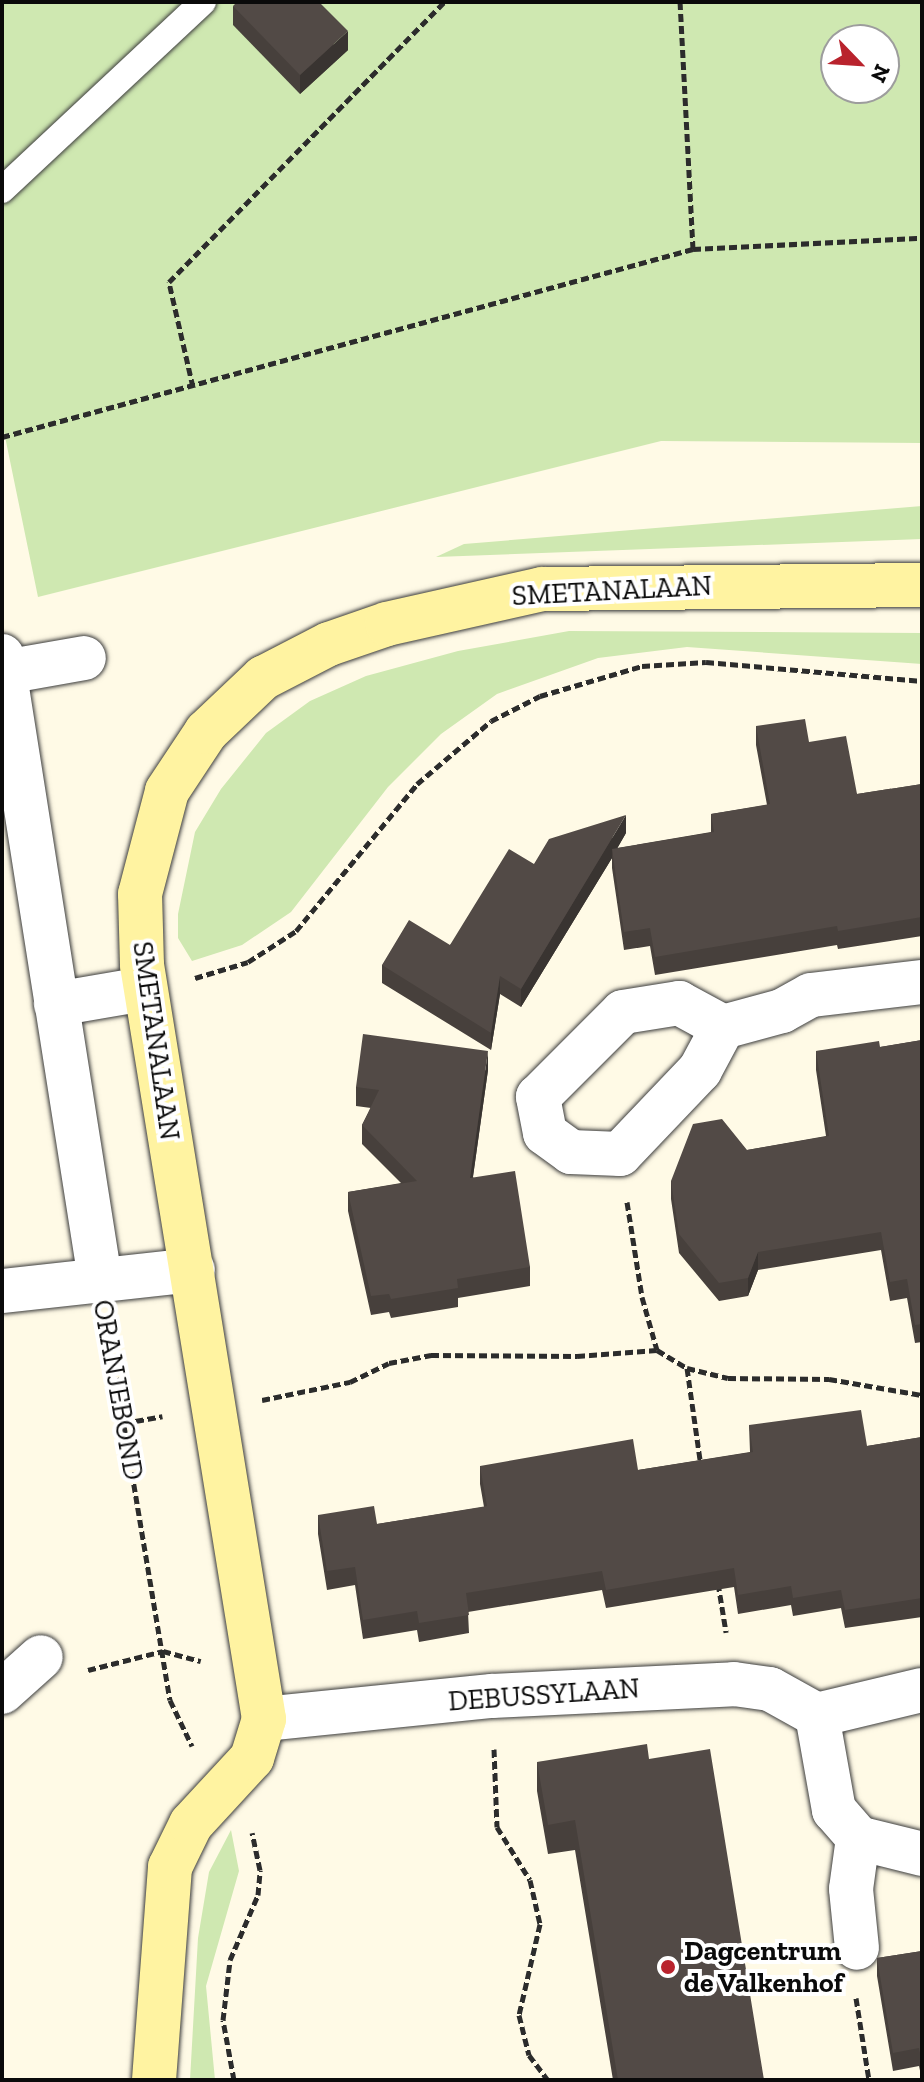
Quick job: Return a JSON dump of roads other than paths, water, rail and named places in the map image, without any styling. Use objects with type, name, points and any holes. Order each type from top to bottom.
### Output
[{"type":"street","name":"SMETANALAAN","points":[[154,2080],[170,1867],[191,1824],[252,1758],[261,1701],[193,1270],[144,989],[140,894],[167,791],[227,710],[292,661],[387,624],[542,589],[922,585]]},
{"type":"street","name":"ORANJEBOND","points":[[84,658],[3,664],[100,1279]]},
{"type":"street","points":[[723,1027],[700,1070],[620,1154],[571,1152],[545,1133],[538,1097],[623,1012],[679,1003],[723,1027],[782,1011],[811,995],[922,982]]},
{"type":"street","points":[[56,1004],[144,989]]},
{"type":"street","points":[[2,1291],[193,1270]]},
{"type":"street","points":[[2,1692],[41,1657]]},
{"type":"street","name":"DEBUSSYLAAN","points":[[261,1701],[492,1696],[734,1684],[770,1689],[817,1715]]},
{"type":"street","points":[[922,1690],[817,1715],[834,1810],[858,1838],[922,1854]]},
{"type":"street","points":[[857,1948],[851,1889],[858,1838]]},
{"type":"lane","points":[[2,190],[203,2]]},
{"type":"place","name":"Dagcentrum de Valkenhof","points":[[668,1967]]}]
